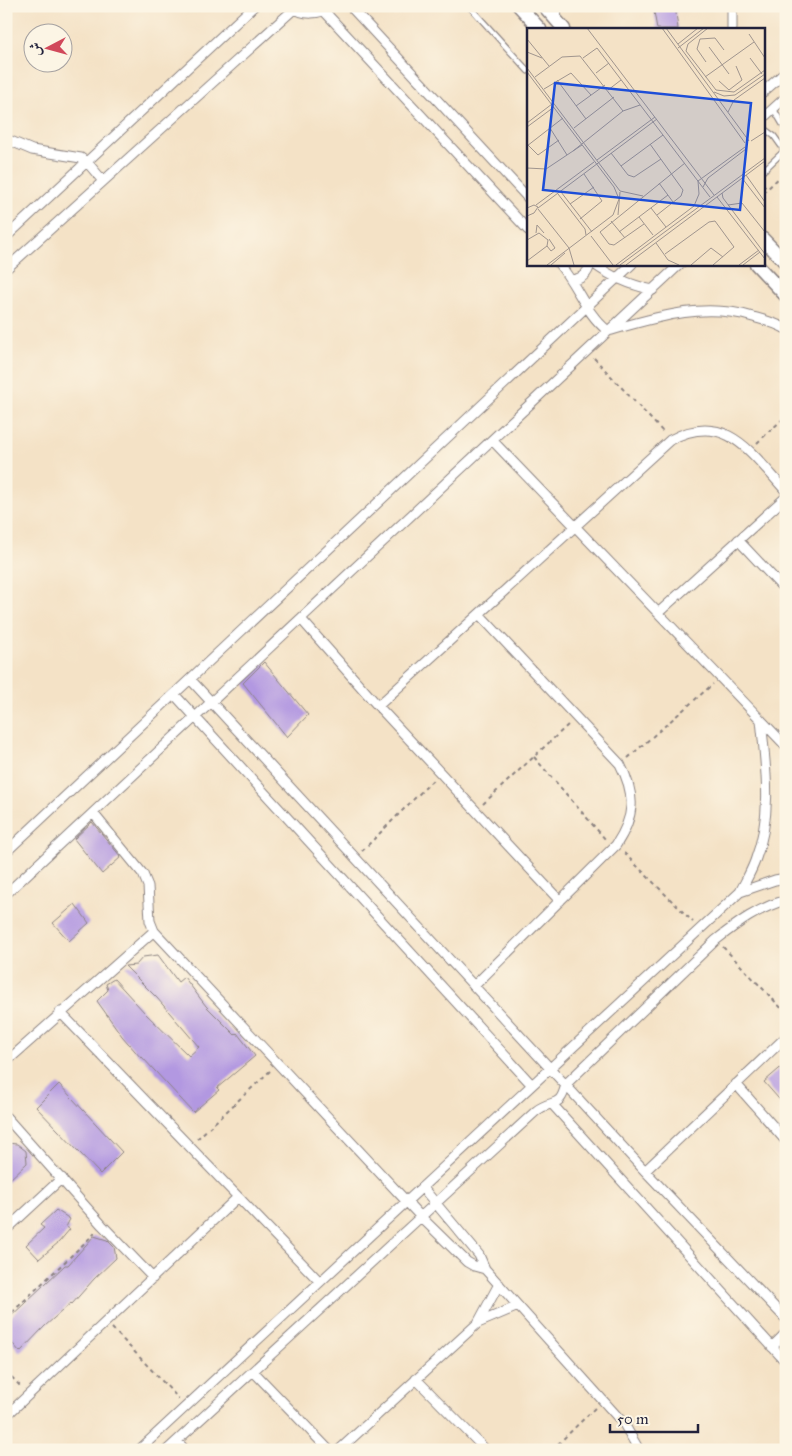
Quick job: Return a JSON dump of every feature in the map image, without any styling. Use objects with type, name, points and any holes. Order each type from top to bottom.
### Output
[{"type":"main road","points":[[519,6],[539,28]]},
{"type":"main road","points":[[544,6],[556,12],[564,28]]},
{"type":"main road","points":[[764,240],[786,263]]},
{"type":"main road","points":[[757,265],[786,296]]},
{"type":"street","points":[[6,237],[254,6]]},
{"type":"street","points":[[350,6],[527,197]]},
{"type":"street","points":[[732,6],[732,28]]},
{"type":"street","points":[[6,269],[292,8],[309,14],[328,9],[527,229]]},
{"type":"street","points":[[764,92],[786,72]]},
{"type":"street","points":[[764,117],[786,97]]},
{"type":"street","points":[[6,139],[32,150],[59,155],[74,155],[87,162],[103,181]]},
{"type":"street","points":[[560,265],[572,280],[586,307],[608,331]]},
{"type":"street","points":[[572,280],[585,274],[590,265]]},
{"type":"street","points":[[596,265],[616,278],[653,290]]},
{"type":"street","points":[[6,852],[631,265]]},
{"type":"street","points":[[6,894],[679,265]]},
{"type":"street","points":[[608,331],[665,315],[705,310],[744,314],[786,329]]},
{"type":"street","points":[[378,706],[670,440],[686,432],[703,429],[721,431],[749,451],[786,491]]},
{"type":"street","points":[[492,440],[786,746]]},
{"type":"street","points":[[658,613],[786,497]]},
{"type":"street","points":[[738,540],[786,591]]},
{"type":"street","points":[[474,986],[615,847],[626,831],[631,814],[632,797],[628,780],[620,764],[479,614]]},
{"type":"street","points":[[301,619],[378,706],[560,901]]},
{"type":"street","points":[[190,679],[550,1068],[786,1319]]},
{"type":"street","points":[[174,694],[532,1085]]},
{"type":"street","points":[[139,1450],[740,892],[755,862],[765,829],[768,796],[761,720]]},
{"type":"street","points":[[93,813],[143,874],[148,886],[150,920],[154,931],[421,1218],[467,1262],[485,1269]]},
{"type":"street","points":[[740,892],[786,878]]},
{"type":"street","points":[[168,1450],[536,1111],[562,1098],[566,1084],[716,940],[742,920],[770,904],[786,900]]},
{"type":"street","points":[[8,1058],[154,931]]},
{"type":"street","points":[[60,1012],[320,1282]]},
{"type":"street","points":[[645,1170],[786,1037]]},
{"type":"street","points":[[736,1084],[786,1141]]},
{"type":"street","points":[[552,1104],[786,1362]]},
{"type":"street","points":[[6,1117],[102,1225],[153,1278]]},
{"type":"street","points":[[6,1230],[62,1178]]},
{"type":"street","points":[[422,1187],[479,1255],[485,1269],[624,1424],[639,1450]]},
{"type":"street","points":[[6,1416],[238,1197]]},
{"type":"street","points":[[478,1324],[499,1284]]},
{"type":"street","points":[[339,1450],[478,1324],[518,1306]]},
{"type":"street","points":[[772,1347],[786,1333]]},
{"type":"street","points":[[253,1370],[329,1450]]},
{"type":"street","points":[[416,1379],[486,1450]]},
{"type":"street","points":[[176,1441],[185,1450]]},
{"type":"lane","points":[[469,6],[527,70]]},
{"type":"lane","points":[[773,108],[786,130]]},
{"type":"lane","points":[[764,129],[774,136],[785,149],[764,170]]},
{"type":"path","points":[[764,192],[786,171]]},
{"type":"path","points":[[764,185],[767,189]]},
{"type":"path","points":[[588,350],[670,440]]},
{"type":"path","points":[[749,451],[786,416]]},
{"type":"path","points":[[620,764],[720,678]]},
{"type":"path","points":[[476,811],[576,718]]},
{"type":"path","points":[[534,757],[615,847],[700,929]]},
{"type":"path","points":[[355,858],[441,773]]},
{"type":"path","points":[[716,940],[786,1013]]},
{"type":"path","points":[[189,1146],[278,1063]]},
{"type":"path","points":[[6,1318],[102,1225]]},
{"type":"path","points":[[106,1322],[186,1406]]},
{"type":"path","points":[[6,1371],[29,1395]]},
{"type":"path","points":[[552,1450],[602,1400]]},
{"type":"building","points":[[653,6],[678,6],[676,13],[678,28],[657,28]]},
{"type":"building","points":[[264,662],[308,715],[287,737],[243,683]]},
{"type":"building","points":[[92,822],[121,857],[102,874],[74,839]]},
{"type":"building","points":[[75,904],[89,923],[69,941],[53,923]]},
{"type":"building","points":[[158,955],[178,982],[184,977],[206,1006],[235,1035],[237,1033],[255,1056],[217,1088],[219,1090],[193,1112],[141,1058],[122,1036],[97,1001],[108,990],[106,984],[114,979],[145,1013],[189,1056],[199,1047],[157,998],[125,966],[136,965],[143,957]]},
{"type":"building","points":[[786,1063],[786,1107],[764,1082]]},
{"type":"building","points":[[59,1084],[122,1152],[100,1174],[36,1107]]},
{"type":"building","points":[[6,1143],[17,1144],[26,1151],[27,1163],[6,1183]]},
{"type":"building","points":[[56,1210],[70,1219],[66,1227],[70,1229],[59,1242],[39,1259],[26,1245],[44,1228],[40,1225]]},
{"type":"building","points":[[94,1236],[107,1240],[114,1247],[116,1258],[72,1304],[45,1326],[20,1352],[6,1336],[6,1321],[65,1265],[68,1265]]}]
